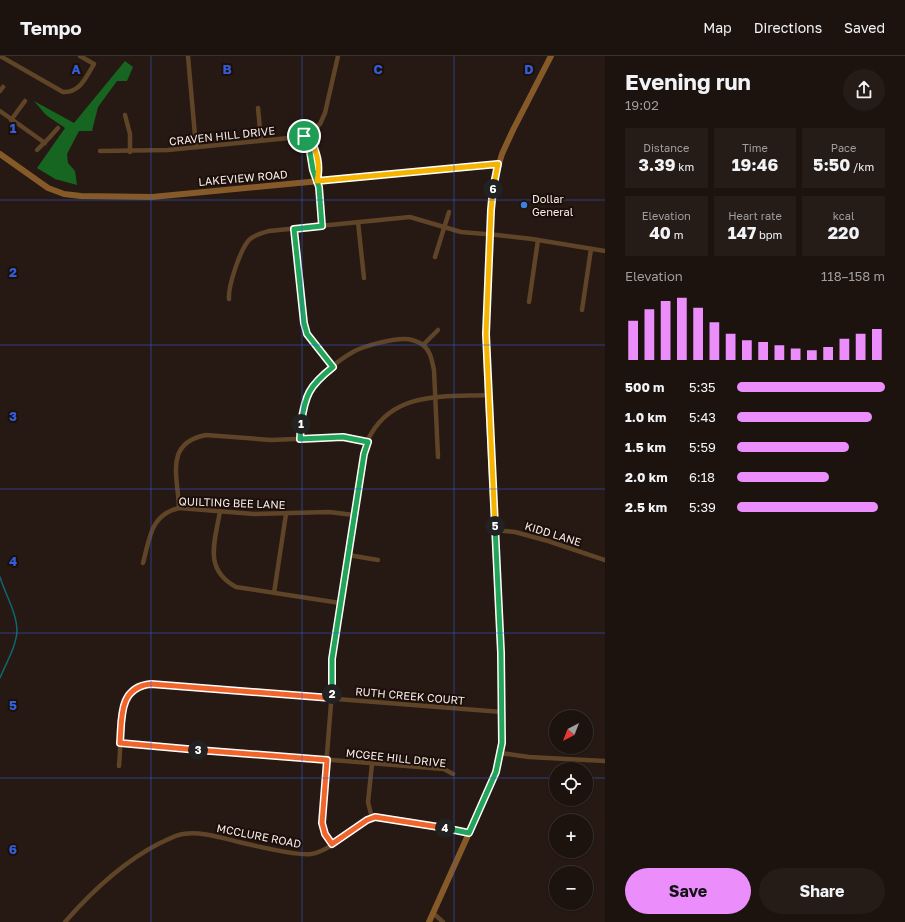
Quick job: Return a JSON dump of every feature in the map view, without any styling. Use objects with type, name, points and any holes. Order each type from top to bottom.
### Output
[{"type":"main road","points":[[429,922],[496,772],[500,754],[502,712],[501,653],[486,331],[493,191],[498,164],[513,130],[551,56]]},
{"type":"main road","name":"LAKEVIEW ROAD","points":[[0,154],[48,188],[64,194],[80,196],[152,197],[498,164]]},
{"type":"street","points":[[0,56],[63,92],[70,92],[79,86],[94,64],[80,56]]},
{"type":"street","points":[[188,56],[196,147]]},
{"type":"street","name":"CRAVEN HILL DRIVE","points":[[100,151],[156,151],[304,136],[309,134],[320,124],[325,112],[338,56]]},
{"type":"street","points":[[11,120],[26,101]]},
{"type":"street","points":[[258,108],[261,140]]},
{"type":"street","points":[[0,112],[45,143]]},
{"type":"street","points":[[125,115],[130,134],[130,152]]},
{"type":"street","points":[[37,150],[58,128]]},
{"type":"street","points":[[309,134],[318,156],[319,169],[317,181]]},
{"type":"street","points":[[304,136],[310,152],[313,170],[317,181],[322,226]]},
{"type":"street","points":[[435,257],[449,212]]},
{"type":"street","points":[[229,299],[229,289],[242,250],[250,239],[260,233],[269,231],[405,217],[415,218],[465,233],[490,234],[538,240],[605,251]]},
{"type":"street","points":[[358,222],[364,278]]},
{"type":"street","points":[[294,229],[304,323],[307,334],[333,367]]},
{"type":"street","points":[[529,302],[538,240]]},
{"type":"street","points":[[582,310],[591,249]]},
{"type":"street","points":[[423,345],[438,330]]},
{"type":"street","points":[[300,439],[304,403],[318,378],[356,350],[396,339],[408,339],[423,345],[431,357],[434,370],[434,397],[438,457]]},
{"type":"street","points":[[332,844],[325,834],[322,823],[332,663],[354,515],[364,454],[368,442],[371,434],[390,412],[412,401],[434,397],[488,395]]},
{"type":"street","points":[[179,508],[176,462],[178,453],[190,440],[206,435],[271,440],[343,437],[368,442]]},
{"type":"street","name":"QUILTING BEE LANE","points":[[143,563],[156,523],[162,515],[179,508],[254,514],[329,512],[354,515]]},
{"type":"street","points":[[220,511],[214,563],[218,573],[226,582],[236,587],[340,603]]},
{"type":"street","points":[[274,593],[286,514]]},
{"type":"street","name":"KIDD LANE","points":[[495,530],[505,530],[541,539],[605,560]]},
{"type":"street","points":[[348,556],[378,560]]},
{"type":"street","name":"RUTH CREEK COURT","points":[[119,766],[124,703],[134,691],[148,684],[502,712]]},
{"type":"street","name":"MCGEE HILL DRIVE","points":[[120,743],[444,769],[453,774]]},
{"type":"street","points":[[500,754],[605,761]]},
{"type":"street","points":[[372,764],[368,802],[372,818],[380,817],[401,820],[469,833]]},
{"type":"street","name":"MCCLURE ROAD","points":[[65,922],[90,896],[126,864],[149,849],[177,835],[206,835],[306,854],[316,853],[372,818]]},
{"type":"street","points":[[433,913],[443,922]]},
{"type":"green space","points":[[125,61],[133,67],[127,81],[117,81],[98,107],[92,131],[79,131],[67,154],[68,163],[75,171],[77,185],[55,179],[37,168],[65,128],[46,115],[34,101],[74,123]]},
{"type":"waterway","points":[[0,577],[13,610],[17,631],[13,649],[0,678]]},
{"type":"place","name":"Dollar General","points":[[524,205]]},
{"type":"route","points":[[309,134],[318,156],[319,169],[317,181],[498,164],[491,210],[486,358],[501,653],[502,743],[496,772],[469,833],[401,820],[375,817],[367,820],[332,844],[325,834],[322,823],[327,760],[120,743],[124,703],[134,691],[148,684],[331,698],[332,659],[340,603],[364,454],[368,442],[343,437],[300,439],[304,403],[318,378],[333,367],[307,334],[304,323],[294,229],[322,226],[319,187],[313,170],[310,152],[304,136],[309,134]]}]
